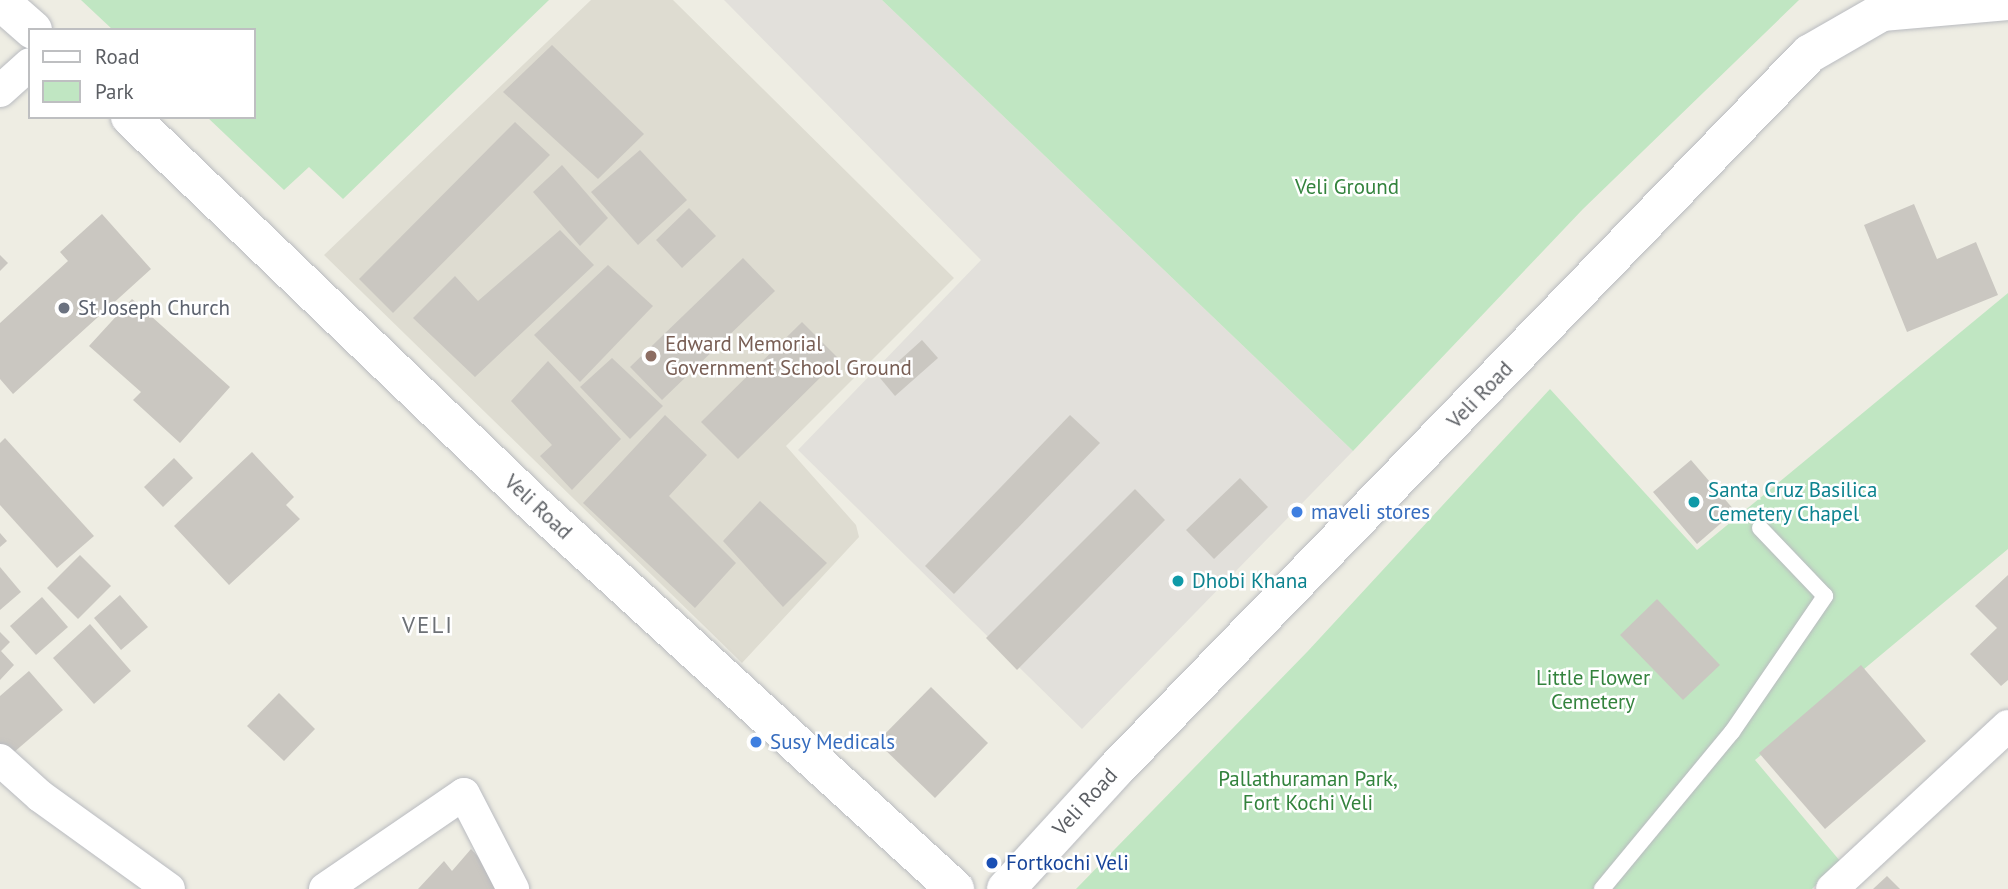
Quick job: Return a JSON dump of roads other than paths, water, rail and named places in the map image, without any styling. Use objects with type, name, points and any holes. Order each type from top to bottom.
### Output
[{"type":"main road","points":[[0,1],[31,28]]},
{"type":"main road","name":"Veli Road","points":[[1006,889],[1114,771],[1809,54],[1882,12],[2008,1]]},
{"type":"main road","name":"Veli Road","points":[[132,119],[533,503],[955,889]]},
{"type":"street","points":[[0,91],[28,66]]},
{"type":"street","points":[[1832,889],[2008,726]]},
{"type":"street","points":[[0,760],[40,796],[166,888]]},
{"type":"street","points":[[325,889],[464,794],[513,889]]},
{"type":"lane","points":[[1602,889],[1732,732],[1825,596],[1760,528]]},
{"type":"place","name":"St Joseph Church","points":[[64,308]]},
{"type":"place","name":"Edward Memorial Government School Ground","points":[[651,356]]},
{"type":"place","name":"Santa Cruz Basilica Cemetery Chapel","points":[[1694,502]]},
{"type":"place","name":"maveli stores","points":[[1297,512]]},
{"type":"place","name":"Dhobi Khana","points":[[1178,581]]},
{"type":"place","name":"Susy Medicals","points":[[756,742]]},
{"type":"place","name":"Fortkochi Veli","points":[[992,863]]},
{"type":"district","name":"VELI","points":[[428,625]]},
{"type":"park label","name":"Veli Ground","points":[[1347,187]]},
{"type":"park label","name":"Little Flower Cemetery","points":[[1593,690]]},
{"type":"park label","name":"Pallathuraman Park, Fort Kochi Veli","points":[[1308,791]]}]
